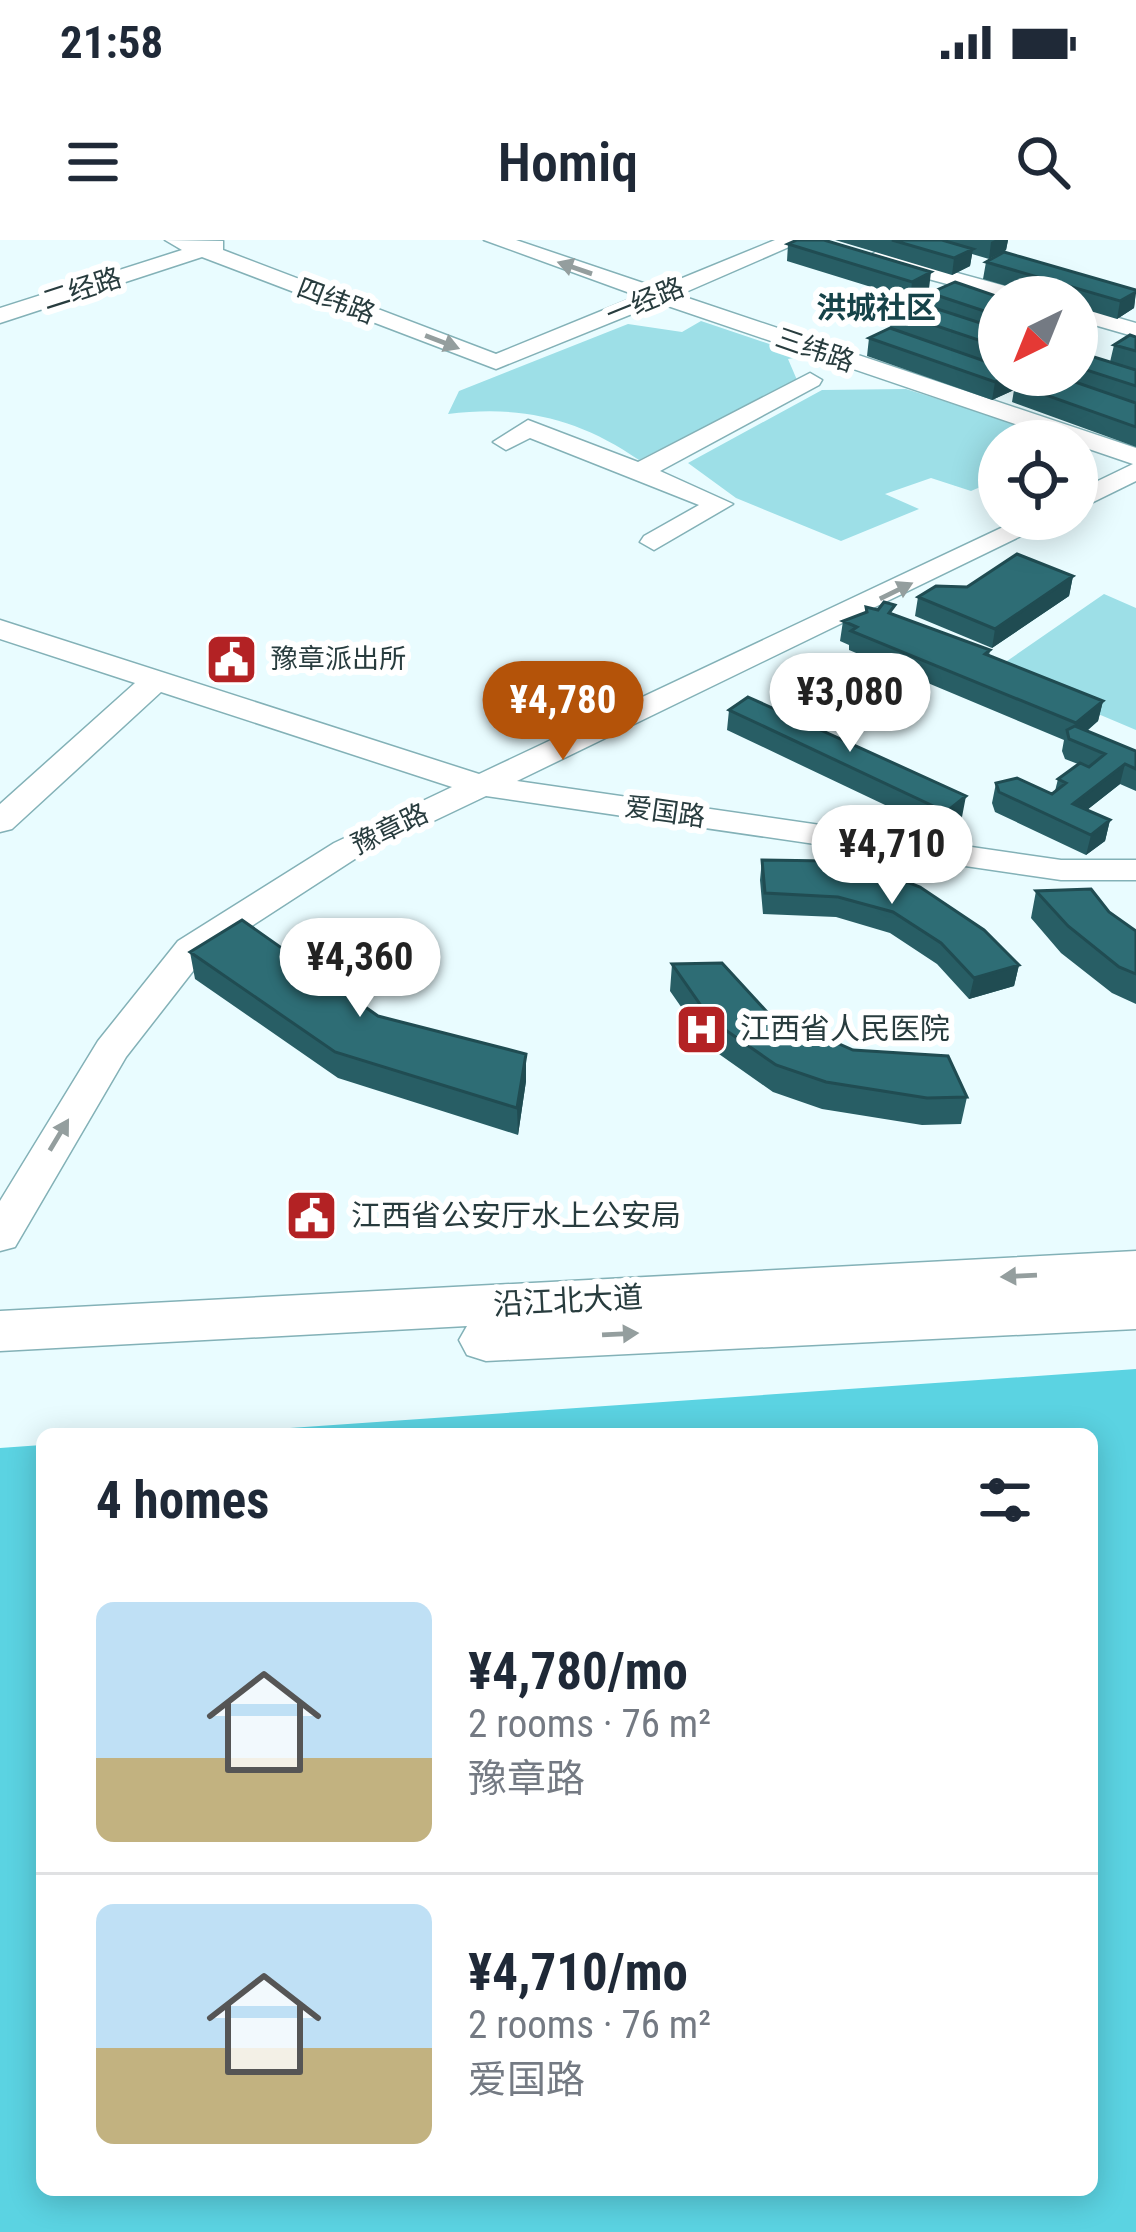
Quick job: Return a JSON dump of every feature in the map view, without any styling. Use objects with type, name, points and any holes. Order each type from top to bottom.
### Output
[{"type":"main road","name":"沿江北大道","points":[[0,1331],[1136,1270]]},
{"type":"main road","name":"沿江北大道","points":[[0,1364],[1136,1309]]},
{"type":"street","name":"四纬路","points":[[176,240],[496,362]]},
{"type":"street","name":"二经路","points":[[0,316],[233,240]]},
{"type":"street","name":"三纬路","points":[[495,240],[1136,457]]},
{"type":"street","name":"一经路","points":[[496,362],[794,240]]},
{"type":"street","points":[[855,252],[978,286]]},
{"type":"street","points":[[1098,320],[1136,330]]},
{"type":"street","points":[[639,472],[810,380],[800,373],[802,365],[846,362]]},
{"type":"street","points":[[506,442],[529,428],[720,504],[654,542]]},
{"type":"street","points":[[1098,491],[1136,471]]},
{"type":"street","name":"豫章路","points":[[0,1236],[111,1050],[190,949],[346,850],[998,540]]},
{"type":"street","name":"爱国路","points":[[0,629],[479,785],[1061,870],[1136,870]]},
{"type":"street","points":[[0,822],[156,680]]},
{"type":"shaded area","points":[[701,321],[805,356],[788,359],[797,380],[639,460],[594,434],[548,418],[500,411],[448,414],[459,391],[628,324],[682,332]]},
{"type":"shaded area","points":[[906,389],[1004,420],[978,420],[978,488],[971,491],[931,478],[885,494],[919,509],[841,541],[736,498],[688,463],[822,390]]},
{"type":"shaded area","points":[[1104,594],[1136,608],[1136,730],[994,670]]},
{"type":"shaded area","points":[[1136,1369],[1136,2232],[0,2232],[0,1448],[36,1445],[36,2196],[1098,2196],[1098,1428],[291,1428]]},
{"type":"building","points":[[824,240],[931,272],[912,282],[788,244]]},
{"type":"building","points":[[892,240],[942,240],[973,249],[954,258]]},
{"type":"building","points":[[1004,252],[1087,276],[1034,276],[986,262]]},
{"type":"building","points":[[1098,279],[1136,290],[1120,301],[1098,295]]},
{"type":"building","points":[[955,282],[978,290],[978,309],[930,293]]},
{"type":"building","points":[[913,301],[978,322],[978,340],[892,311]]},
{"type":"building","points":[[890,328],[978,359],[978,376],[869,338]]},
{"type":"building","points":[[1130,335],[1136,337],[1136,351],[1114,345]]},
{"type":"building","points":[[1098,358],[1136,370],[1136,386],[1098,374]]},
{"type":"building","points":[[1098,390],[1136,403],[1136,427],[1049,396],[1098,396]]},
{"type":"building","points":[[1017,554],[1073,576],[995,629],[918,597],[936,586],[967,587]]},
{"type":"building","points":[[884,602],[895,605],[889,613],[990,650],[985,654],[1103,701],[1076,723],[851,631],[857,627],[843,621],[867,612],[866,607],[878,610]]},
{"type":"building","points":[[748,697],[966,796],[946,812],[729,710]]},
{"type":"building","points":[[1075,726],[1136,751],[1136,769],[1125,764],[1073,804],[1110,820],[1091,835],[999,792],[996,783],[1017,778],[1052,794],[1066,783],[1058,779],[1080,763],[1089,767],[1105,754],[1069,739],[1067,730]]},
{"type":"building","points":[[762,860],[830,861],[879,871],[920,887],[984,930],[1019,965],[974,978],[941,943],[893,912],[838,897],[765,893]]},
{"type":"building","points":[[1091,889],[1109,912],[1136,931],[1136,974],[1119,967],[1068,926],[1036,891]]},
{"type":"building","points":[[242,920],[378,1016],[526,1054],[517,1108],[335,1052],[190,952]]},
{"type":"building","points":[[722,963],[767,1012],[853,1050],[948,1056],[967,1097],[927,1098],[826,1082],[776,1065],[711,1020],[672,964]]},
{"type":"place","name":"豫章派出所","points":[[232,659]]},
{"type":"place","name":"江西省人民医院","points":[[701,1029]]},
{"type":"place","name":"江西省公安厅水上公安局","points":[[312,1216]]},
{"type":"district","name":"洪城社区","points":[[876,308]]}]
